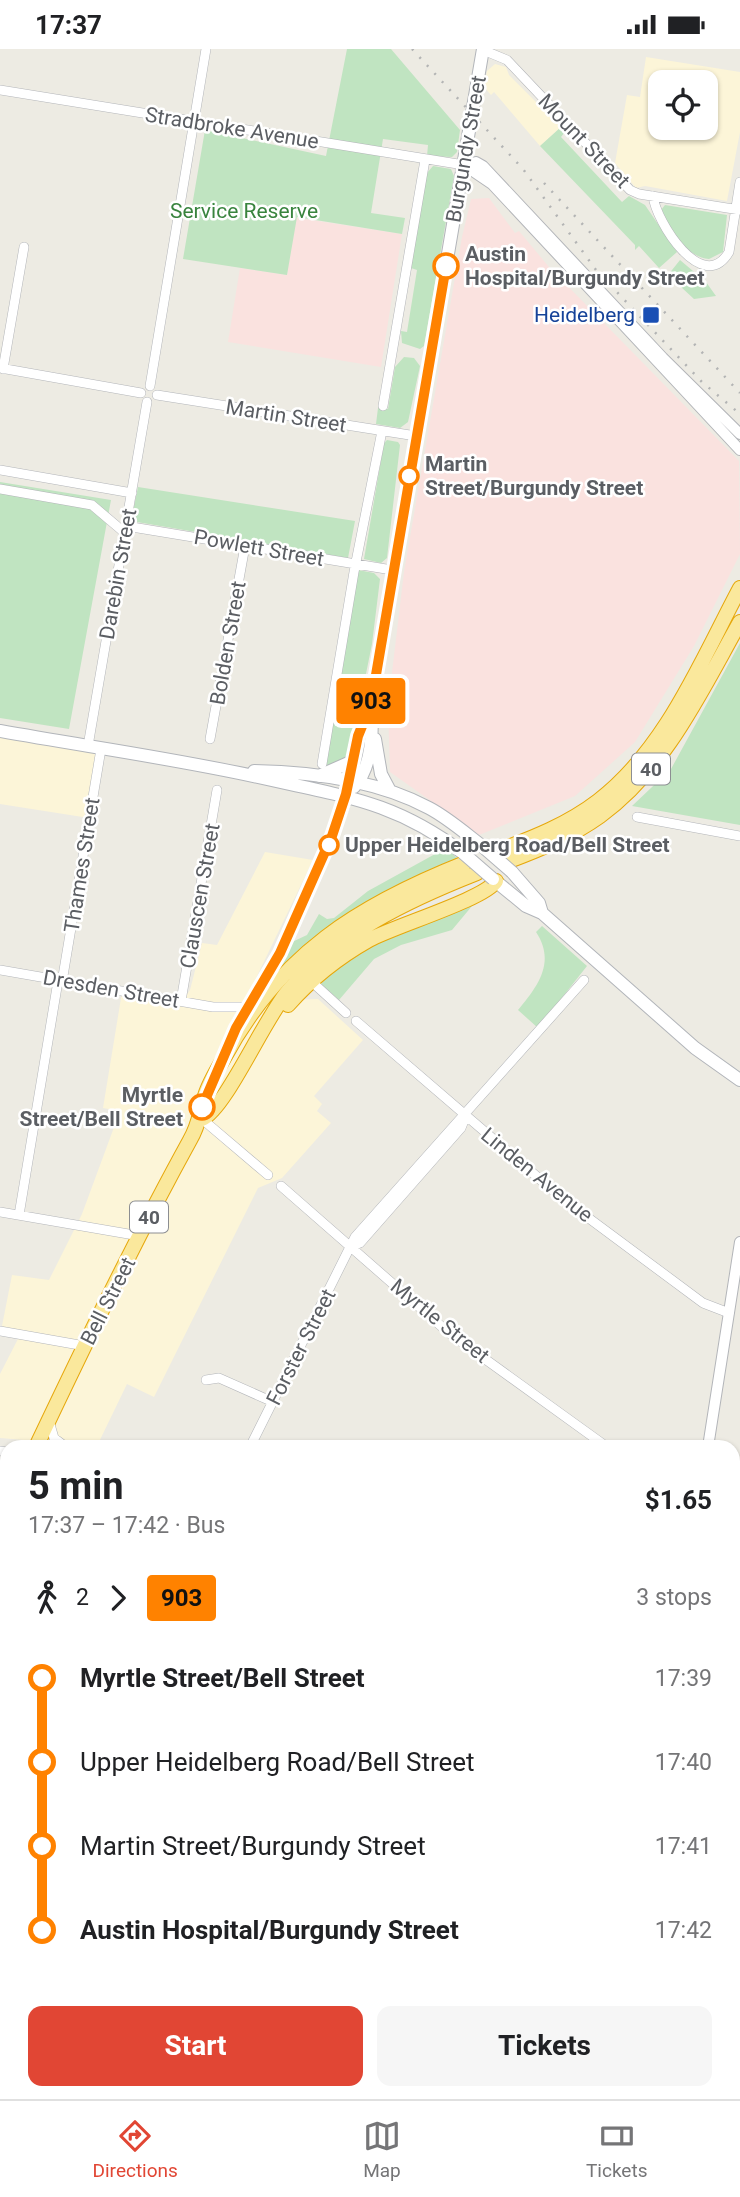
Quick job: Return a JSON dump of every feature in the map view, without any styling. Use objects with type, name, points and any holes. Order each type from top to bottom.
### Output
[{"type":"highway","name":"40","points":[[504,861],[608,793],[639,763],[664,727],[740,588]]},
{"type":"highway","name":"40","points":[[504,861],[586,825],[643,779],[669,744],[740,622]]},
{"type":"highway","name":"40","points":[[226,1054],[273,987],[313,946],[388,895],[464,858]]},
{"type":"highway","name":"40","points":[[256,1039],[288,991],[332,949],[403,904],[477,873]]},
{"type":"highway","points":[[256,1039],[312,982],[371,939],[480,893],[495,879]]},
{"type":"highway","name":"Bell Street","points":[[202,1119],[219,1105],[256,1039]]},
{"type":"highway","name":"Bell Street","points":[[39,1440],[140,1236],[202,1119],[205,1095],[226,1054]]},
{"type":"main road","name":"Burgundy Street","points":[[350,788],[367,767],[372,725],[371,704],[392,570],[483,50]]},
{"type":"main road","name":"Burgundy Street","points":[[350,788],[358,736],[371,704]]},
{"type":"main road","points":[[372,725],[380,770],[390,791]]},
{"type":"main road","points":[[0,731],[326,790],[350,788],[390,791],[436,812],[504,861],[539,903],[541,913]]},
{"type":"main road","points":[[316,777],[353,761]]},
{"type":"main road","points":[[226,770],[275,771],[316,777],[350,788],[409,819],[495,879],[520,902],[541,913],[695,1048],[740,1080]]},
{"type":"main road","name":"Bell Street","points":[[226,1054],[236,1028],[280,953],[350,788]]},
{"type":"main road","points":[[326,790],[333,801],[337,824]]},
{"type":"main road","points":[[495,879],[504,861]]},
{"type":"main road","points":[[520,902],[520,890],[525,885]]},
{"type":"street","points":[[150,386],[206,49]]},
{"type":"street","name":"Mount Street","points":[[483,50],[507,60],[625,186],[635,193],[738,210]]},
{"type":"street","name":"Stradbroke Avenue","points":[[0,90],[464,165]]},
{"type":"street","name":"Burgundy Street","points":[[383,406],[425,160]]},
{"type":"street","points":[[464,165],[476,162],[485,168],[663,358],[740,434]]},
{"type":"street","points":[[464,165],[492,184],[740,450]]},
{"type":"street","points":[[653,197],[658,218],[692,261],[708,265],[724,258],[729,249],[738,210],[740,182]]},
{"type":"street","points":[[23,247],[2,368],[141,393]]},
{"type":"street","points":[[145,386],[150,386],[155,388],[157,395],[155,400],[147,402],[143,400],[141,393],[145,386]]},
{"type":"street","name":"Martin Street","points":[[157,395],[416,436]]},
{"type":"street","name":"Darebin Street","points":[[95,748],[125,529],[147,402]]},
{"type":"street","points":[[322,764],[382,431]]},
{"type":"street","points":[[0,470],[132,493]]},
{"type":"street","points":[[0,489],[92,505],[125,529]]},
{"type":"street","name":"Powlett Street","points":[[125,529],[392,570]]},
{"type":"street","name":"Bolden Street","points":[[210,739],[245,546]]},
{"type":"street","name":"Thames Street","points":[[19,1215],[60,981],[95,748]]},
{"type":"street","name":"Clauscen Street","points":[[181,1001],[217,790]]},
{"type":"street","points":[[637,817],[740,836]]},
{"type":"street","name":"Dresden Street","points":[[0,970],[222,1009],[248,1007]]},
{"type":"street","name":"Forster Street","points":[[254,1440],[352,1247],[360,1244],[461,1128],[466,1116],[584,980]]},
{"type":"street","points":[[312,982],[346,1013]]},
{"type":"street","points":[[222,1009],[231,1016],[236,1028]]},
{"type":"street","name":"Linden Avenue","points":[[356,1021],[563,1199],[703,1303],[729,1313]]},
{"type":"street","points":[[202,1119],[268,1175]]},
{"type":"street","name":"Myrtle Street","points":[[281,1186],[449,1333],[597,1440]]},
{"type":"street","points":[[0,1212],[140,1236]]},
{"type":"street","points":[[709,1440],[740,1242]]},
{"type":"street","points":[[0,1331],[85,1346]]},
{"type":"street","points":[[206,1380],[219,1378],[273,1402]]},
{"type":"street","points":[[49,1419],[57,1440]]},
{"type":"shaded area","points":[[646,57],[740,72],[740,132],[727,201],[645,186],[636,188],[615,163],[627,95],[640,97]]},
{"type":"shaded area","points":[[495,64],[506,67],[509,75],[561,127],[540,146],[494,92],[491,95],[484,87],[487,71]]},
{"type":"shaded area","points":[[489,198],[515,233],[519,231],[549,267],[739,461],[740,554],[694,646],[635,742],[575,796],[479,835],[390,772],[388,706],[404,572],[462,237],[471,199]]},
{"type":"shaded area","points":[[297,214],[298,218],[402,234],[381,367],[228,342],[240,268],[287,275]]},
{"type":"shaded area","points":[[0,732],[101,749],[89,818],[0,804]]},
{"type":"shaded area","points":[[265,852],[313,860],[245,1001],[318,999],[363,1040],[314,1096],[322,1104],[317,1111],[331,1123],[282,1178],[258,1188],[154,1397],[127,1384],[100,1440],[0,1438],[0,1374],[20,1335],[1,1331],[12,1275],[49,1280],[82,1214],[120,1111],[103,1108],[122,992],[182,1001],[190,990],[202,943],[217,945]]},
{"type":"green space","name":"Service Reserve","points":[[347,49],[391,49],[460,130],[457,152],[452,157],[427,156],[428,145],[383,139],[371,213],[405,218],[402,234],[297,217],[287,275],[183,259],[205,130],[326,156]]},
{"type":"green space","points":[[561,127],[565,132],[561,137],[622,202],[629,196],[645,205],[677,252],[659,268],[639,246],[635,250],[635,245],[540,146]]},
{"type":"green space","points":[[433,166],[451,169],[454,176],[424,346],[420,349],[402,343],[401,331],[407,332],[417,270],[411,268],[427,173]]},
{"type":"green space","points":[[665,205],[727,215],[723,252],[709,259],[686,248],[664,217],[661,210]]},
{"type":"green space","points":[[680,260],[706,282],[716,296],[694,299],[668,275]]},
{"type":"green space","points":[[404,357],[414,358],[420,366],[408,422],[400,428],[376,424],[378,408],[388,409],[395,367]]},
{"type":"green space","points":[[387,440],[400,445],[387,558],[381,563],[364,559],[384,443]]},
{"type":"green space","points":[[0,482],[111,500],[69,729],[0,718]]},
{"type":"green space","points":[[138,487],[355,521],[348,558],[131,521]]},
{"type":"green space","points":[[358,570],[374,573],[380,579],[372,644],[349,758],[319,771]]},
{"type":"green space","points":[[740,643],[740,825],[632,806],[671,769]]},
{"type":"green space","points":[[446,848],[458,859],[365,904],[326,930],[284,966],[280,965],[292,942],[307,935],[319,914],[327,919],[334,918],[368,891]]},
{"type":"green space","points":[[477,900],[452,930],[401,945],[374,959],[339,1000],[322,985],[321,982],[364,947]]},
{"type":"green space","points":[[542,926],[587,966],[538,1028],[518,1010],[542,973],[544,953],[536,932]]},
{"type":"railway","points":[[412,49],[523,169],[596,270],[702,382],[740,414]]},
{"type":"railway","points":[[544,183],[740,393]]},
{"type":"bus line","name":"903","points":[[202,1107],[236,1028],[280,953],[293,925],[332,836],[346,794],[358,736],[371,704],[446,266]]},
{"type":"place","name":"Austin Hospital/Burgundy Street","points":[[446,266]]},
{"type":"place","name":"Heidelberg","points":[[651,315]]},
{"type":"place","name":"Martin Street/Burgundy Street","points":[[409,476]]},
{"type":"place","name":"Upper Heidelberg Road/Bell Street","points":[[329,845]]},
{"type":"place","name":"Myrtle Street/Bell Street","points":[[202,1107]]}]
